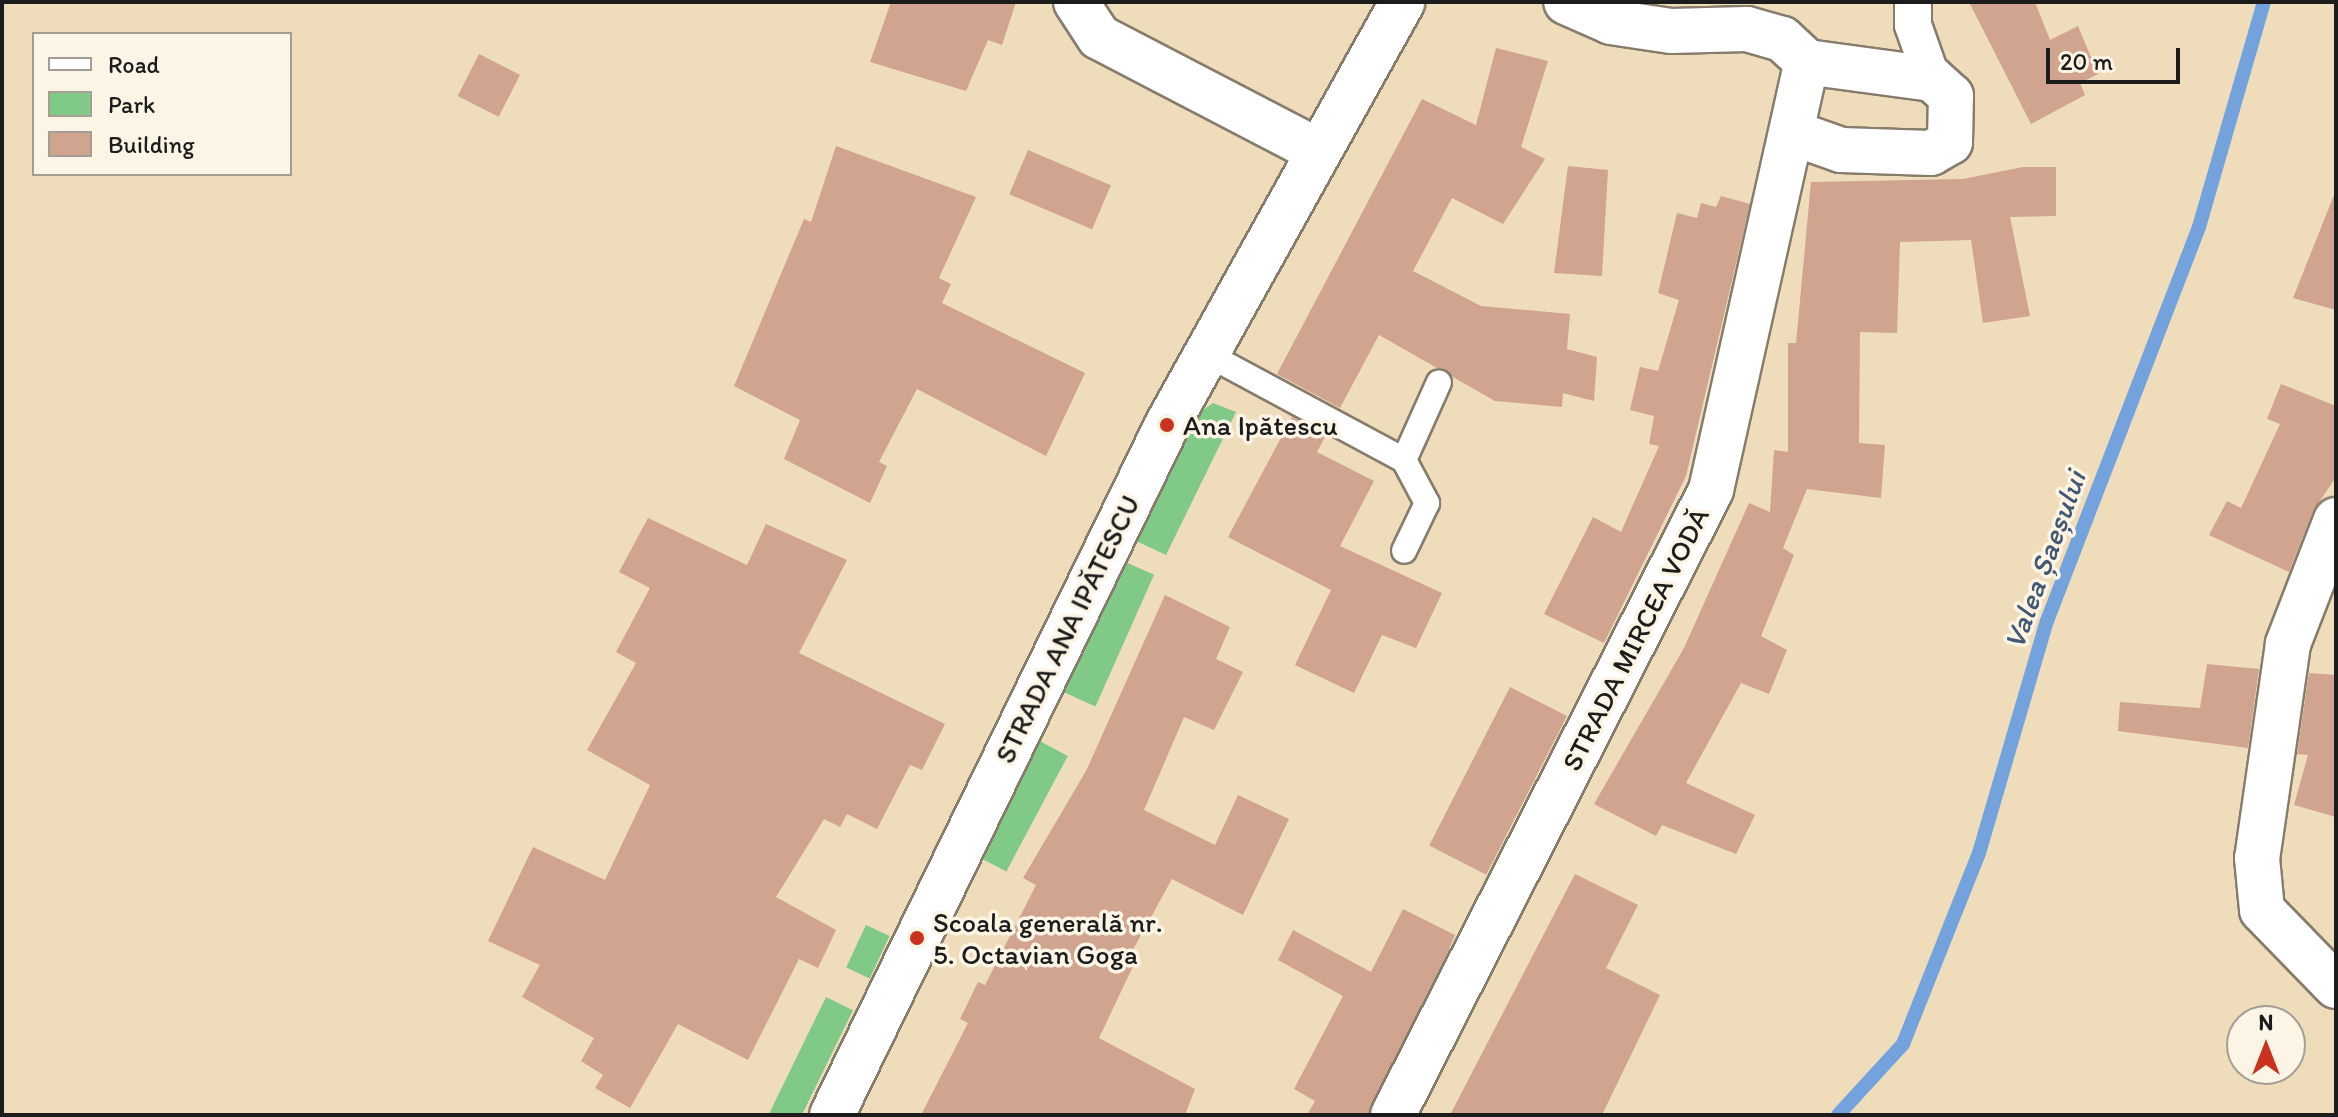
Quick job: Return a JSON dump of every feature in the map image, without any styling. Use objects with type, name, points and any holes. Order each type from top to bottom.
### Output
[{"type":"street","points":[[1076,2],[1099,37],[1316,150]]},
{"type":"street","name":"STRADA ANA IPĂTESCU","points":[[839,1112],[1205,353],[1316,150],[1402,2]]},
{"type":"street","points":[[1566,2],[1611,22],[1671,31],[1747,29],[1782,39],[1807,62],[1932,79]]},
{"type":"street","points":[[1793,133],[1841,150],[1931,153],[1950,142],[1954,116],[1951,96],[1932,79],[1913,25],[1913,2]]},
{"type":"street","name":"STRADA MIRCEA VODĂ","points":[[1393,1115],[1711,490],[1807,62]]},
{"type":"street","points":[[2336,520],[2288,644],[2257,858],[2262,910],[2336,986]]},
{"type":"lane","points":[[1205,353],[1404,460],[1427,503],[1404,551]]},
{"type":"lane","points":[[1404,460],[1439,382]]},
{"type":"green space","points":[[1213,403],[1236,412],[1166,555],[1134,540],[1195,416]]},
{"type":"green space","points":[[1123,561],[1154,575],[1095,706],[1064,693]]},
{"type":"green space","points":[[1036,739],[1068,756],[1006,872],[974,855]]},
{"type":"green space","points":[[866,925],[890,936],[870,979],[846,968]]},
{"type":"green space","points":[[826,997],[853,1010],[802,1115],[768,1115]]},
{"type":"building","points":[[891,2],[1016,2],[1002,45],[988,40],[966,91],[870,62]]},
{"type":"building","points":[[1969,2],[2035,2],[2050,40],[2078,26],[2098,74],[2080,83],[2085,95],[2031,124]]},
{"type":"building","points":[[1496,48],[1548,61],[1521,147],[1545,159],[1503,224],[1452,198],[1413,271],[1481,306],[1570,314],[1567,349],[1597,357],[1594,401],[1563,393],[1562,407],[1495,401],[1379,335],[1340,408],[1277,374],[1422,99],[1476,125]]},
{"type":"building","points":[[479,54],[520,75],[499,117],[458,96]]},
{"type":"building","points":[[836,146],[976,197],[939,278],[951,284],[942,303],[1085,373],[1046,456],[917,389],[879,462],[887,466],[870,503],[784,459],[800,420],[734,386],[804,219],[811,222]]},
{"type":"building","points":[[1028,150],[1111,185],[1092,229],[1009,194]]},
{"type":"building","points":[[1568,166],[1608,170],[1602,276],[1554,273]]},
{"type":"building","points":[[2023,167],[2056,167],[2056,216],[2010,217],[2030,316],[1983,323],[1971,240],[1900,242],[1897,333],[1860,332],[1859,443],[1885,445],[1881,498],[1807,489],[1783,548],[1794,555],[1761,636],[1787,650],[1769,694],[1741,683],[1686,783],[1755,815],[1736,854],[1662,825],[1656,836],[1594,804],[1684,648],[1749,503],[1770,512],[1774,450],[1788,452],[1788,343],[1796,343],[1811,182],[1963,179]]},
{"type":"building","points":[[2336,195],[2336,310],[2293,298]]},
{"type":"building","points":[[1721,196],[1750,204],[1686,476],[1604,643],[1544,614],[1593,517],[1621,532],[1659,446],[1649,444],[1654,416],[1630,410],[1640,367],[1658,371],[1679,300],[1658,293],[1677,213],[1697,218],[1701,203],[1716,207]]},
{"type":"building","points":[[2281,384],[2336,406],[2336,477],[2313,511],[2289,572],[2209,535],[2227,501],[2241,508],[2280,424],[2267,419]]},
{"type":"building","points":[[1292,417],[1326,435],[1317,452],[1374,481],[1340,546],[1442,593],[1416,648],[1382,635],[1354,693],[1295,665],[1331,590],[1228,537]]},
{"type":"building","points":[[648,518],[747,565],[766,524],[847,560],[799,653],[945,724],[922,770],[910,765],[877,829],[847,814],[840,827],[824,819],[776,897],[836,930],[818,968],[799,959],[748,1060],[678,1024],[630,1108],[595,1088],[603,1075],[581,1061],[594,1038],[522,997],[540,965],[488,941],[533,847],[605,880],[650,785],[587,750],[636,663],[616,652],[650,588],[619,572]]},
{"type":"building","points":[[1165,595],[1230,627],[1216,659],[1243,672],[1214,730],[1184,717],[1144,810],[1215,845],[1238,795],[1289,819],[1243,915],[1172,879],[1130,955],[1137,958],[1099,1038],[1195,1089],[1185,1115],[921,1115],[968,1023],[960,1019],[978,982],[985,985],[1036,885],[1023,878],[1086,771]]},
{"type":"building","points":[[2207,664],[2259,669],[2248,748],[2118,731],[2120,702],[2200,708]]},
{"type":"building","points":[[2309,673],[2336,675],[2336,817],[2294,805],[2308,755],[2297,754]]},
{"type":"building","points":[[1510,687],[1567,716],[1486,875],[1429,846]]},
{"type":"building","points":[[1575,874],[1638,905],[1606,968],[1660,995],[1602,1115],[1450,1115]]},
{"type":"building","points":[[1403,909],[1455,935],[1446,956],[1368,1115],[1307,1115],[1315,1101],[1294,1089],[1343,996],[1278,960],[1293,930],[1371,972]]},
{"type":"waterway","name":"Valea Șaeșului","points":[[1838,1115],[1903,1044],[1979,853],[2047,621],[2199,227],[2264,2]]},
{"type":"place","name":"Ana Ipătescu","points":[[1167,425]]},
{"type":"place","name":"Scoala generală nr. 5. Octavian Goga","points":[[917,938]]}]
